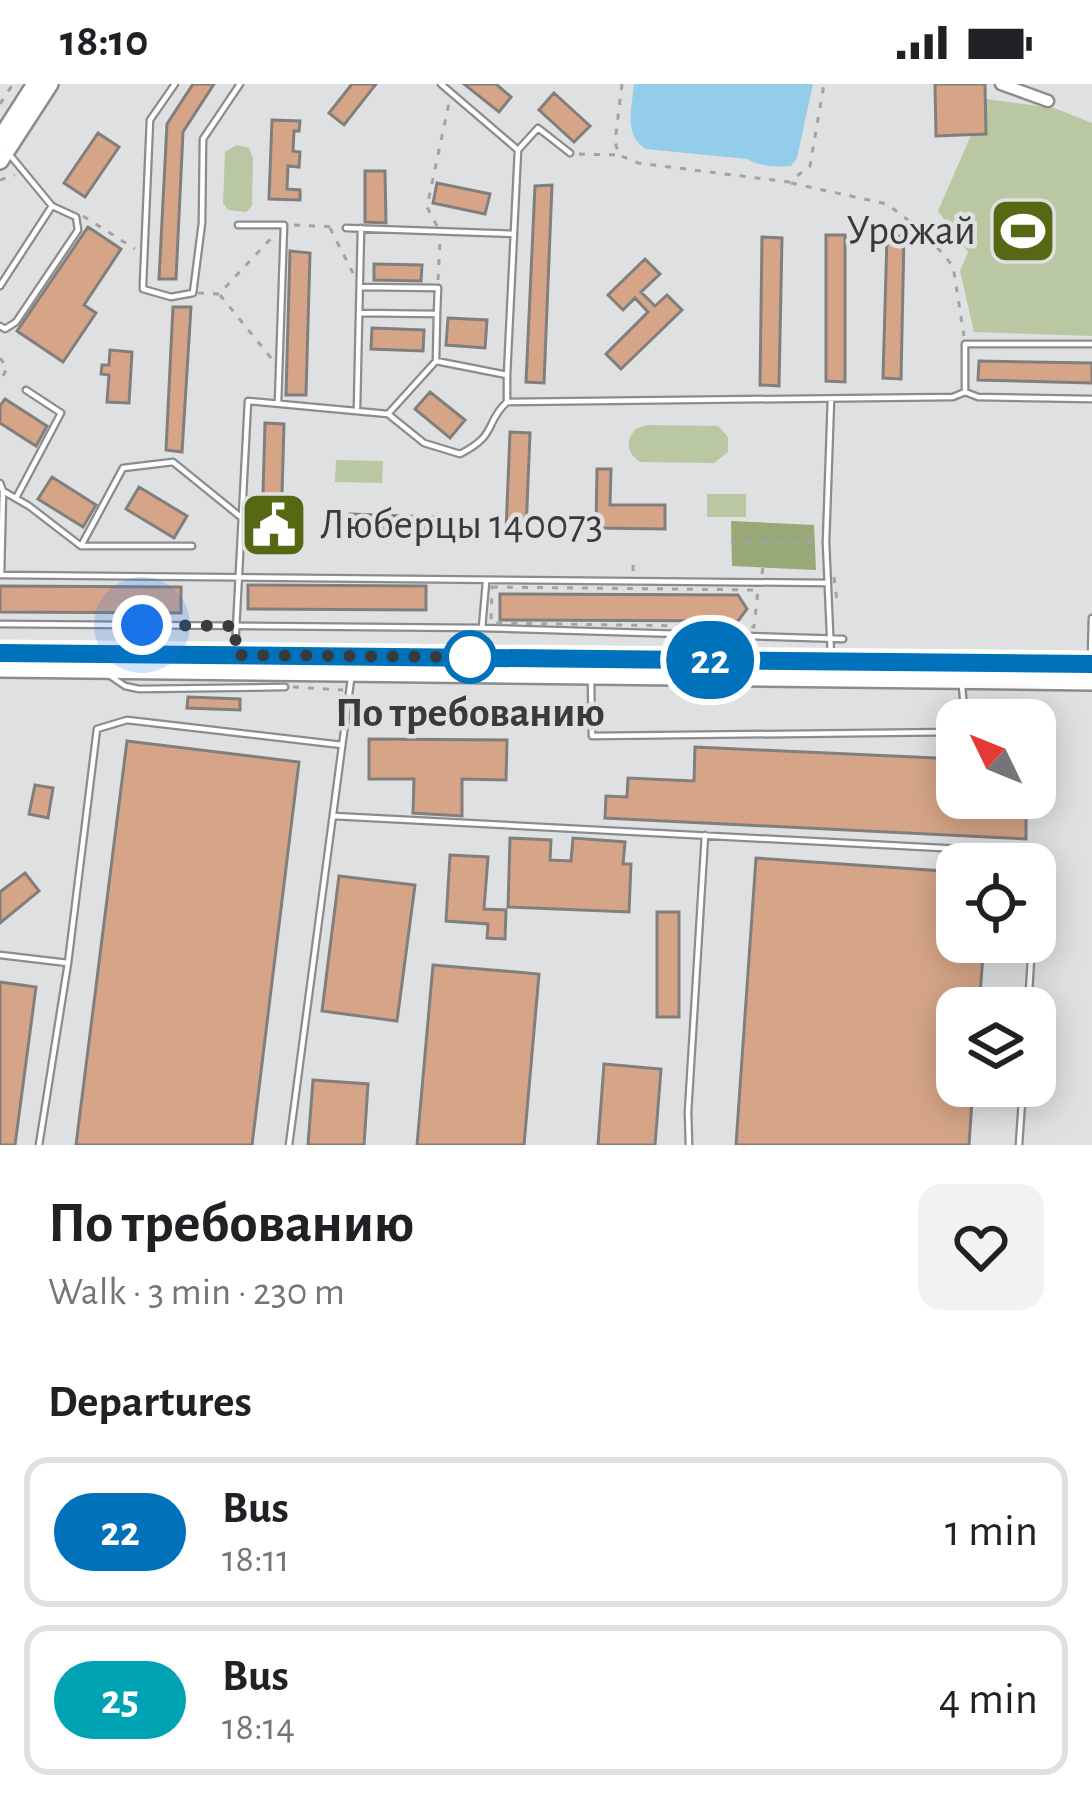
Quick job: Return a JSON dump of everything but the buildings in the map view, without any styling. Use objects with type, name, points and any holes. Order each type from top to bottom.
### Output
[{"type":"main road","points":[[2,150],[35,84]]},
{"type":"main road","points":[[2,150],[50,84]]},
{"type":"main road","points":[[0,652],[1091,664]]},
{"type":"main road","points":[[0,670],[1092,682]]},
{"type":"street","points":[[1001,84],[1048,101]]},
{"type":"lane","points":[[175,84],[150,120],[143,289],[171,297],[193,293],[202,224],[203,140],[240,84]]},
{"type":"lane","points":[[441,84],[518,150]]},
{"type":"lane","points":[[507,402],[518,150],[538,128],[570,153]]},
{"type":"lane","points":[[0,326],[5,329],[16,322],[78,230],[76,217],[52,206],[2,150]]},
{"type":"lane","points":[[0,286],[52,206]]},
{"type":"lane","points":[[238,225],[284,225],[278,404]]},
{"type":"lane","points":[[346,228],[514,233]]},
{"type":"lane","points":[[357,411],[362,228]]},
{"type":"lane","points":[[360,287],[438,288],[436,361],[388,414]]},
{"type":"lane","points":[[359,313],[437,314]]},
{"type":"lane","points":[[965,392],[965,344],[1092,344]]},
{"type":"lane","points":[[436,361],[507,375]]},
{"type":"lane","points":[[16,498],[61,413],[26,390]]},
{"type":"lane","points":[[235,655],[248,400],[388,414],[424,443],[460,454],[484,442],[507,402],[952,398],[965,392],[978,397],[1092,399]]},
{"type":"lane","points":[[831,399],[826,542],[831,660]]},
{"type":"lane","points":[[81,547],[123,468],[173,462],[242,518]]},
{"type":"lane","points":[[1,487],[81,547],[192,546]]},
{"type":"lane","points":[[1,487],[1,575],[828,583]]},
{"type":"lane","points":[[482,628],[486,580]]},
{"type":"lane","points":[[1091,664],[1092,618]]},
{"type":"lane","points":[[0,624],[482,628],[843,638]]},
{"type":"lane","points":[[105,671],[125,686],[139,689],[285,687]]},
{"type":"lane","points":[[290,1145],[351,674]]},
{"type":"lane","points":[[591,676],[592,736],[936,732]]},
{"type":"lane","points":[[962,681],[963,699]]},
{"type":"lane","points":[[39,1145],[97,729],[127,720],[342,745]]},
{"type":"lane","points":[[333,816],[936,848]]},
{"type":"lane","points":[[689,1145],[705,835]]},
{"type":"lane","points":[[0,955],[68,963]]},
{"type":"lane","points":[[1019,1145],[1021,1107]]},
{"type":"path","points":[[0,104],[14,84]]},
{"type":"path","points":[[619,155],[615,142],[622,84]]},
{"type":"path","points":[[789,182],[810,166],[824,84]]},
{"type":"path","points":[[438,288],[440,231],[427,207],[450,92]]},
{"type":"path","points":[[570,153],[619,155],[638,163],[789,182],[887,204],[925,233],[952,266],[965,344]]},
{"type":"path","points":[[0,180],[24,172]]},
{"type":"path","points":[[76,217],[87,215],[145,255]]},
{"type":"path","points":[[219,294],[284,225],[346,228]]},
{"type":"path","points":[[329,227],[360,287]]},
{"type":"path","points":[[193,293],[219,294],[278,367]]},
{"type":"path","points":[[0,358],[7,368],[0,382]]},
{"type":"path","points":[[731,542],[826,542]]},
{"type":"path","points":[[492,587],[654,589],[758,590],[754,627],[730,627],[490,623],[492,587]]},
{"type":"green space","name":"Урожай","points":[[986,99],[1054,108],[1092,123],[1092,336],[974,332],[960,271],[968,252],[938,211],[971,135],[986,134]]},
{"type":"green space","points":[[237,145],[249,148],[253,158],[252,206],[246,212],[228,210],[223,203],[225,152]]},
{"type":"green space","points":[[718,426],[728,437],[728,452],[714,463],[640,462],[629,441],[637,428]]},
{"type":"green space","points":[[336,460],[383,461],[382,483],[335,482]]},
{"type":"green space","points":[[707,494],[746,494],[746,517],[707,517]]},
{"type":"green space","points":[[731,521],[814,525],[816,570],[732,566]]},
{"type":"water","points":[[634,84],[813,84],[797,158],[791,166],[774,166],[646,149],[632,128]]},
{"type":"bus line","name":"22","points":[[0,653],[1092,664]]},
{"type":"place","name":"Урожай","points":[[1023,231]]},
{"type":"place","name":"Люберцы 140073","points":[[274,525]]},
{"type":"place","name":"По требованию","points":[[470,657]]},
{"type":"route","points":[[142,625],[236,626],[235,655],[470,657]]}]
